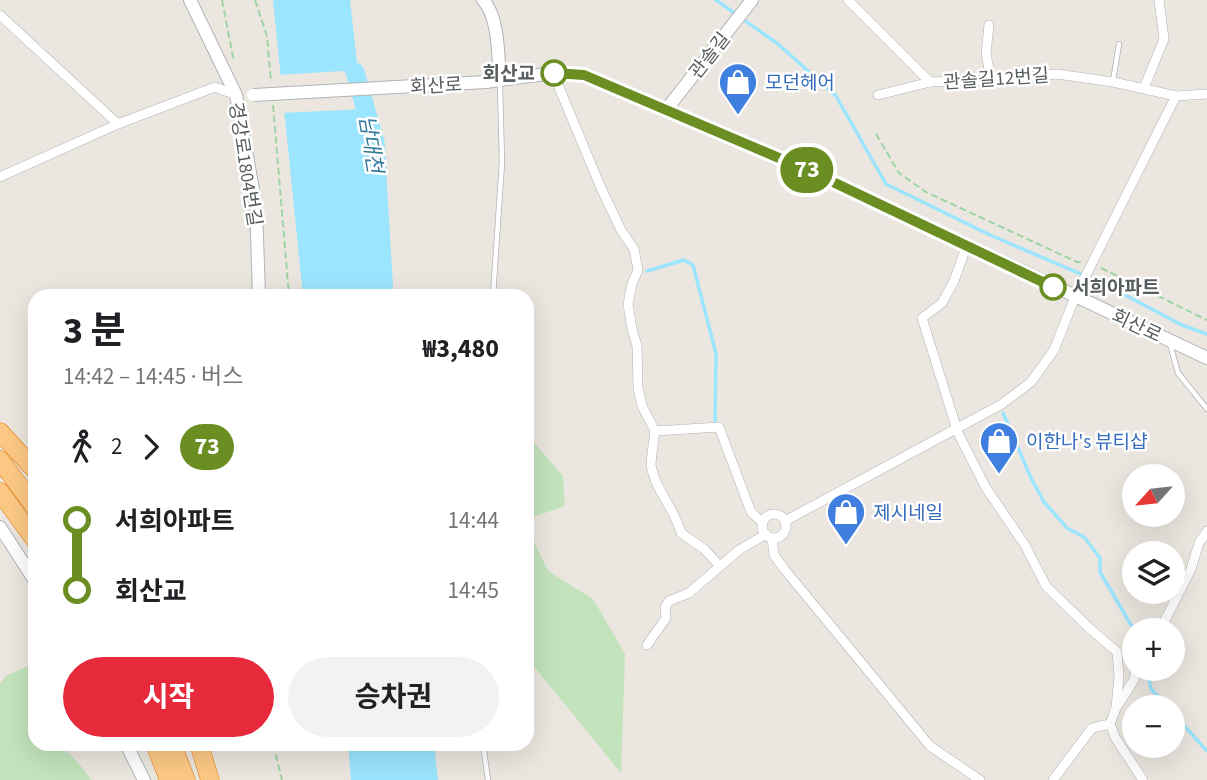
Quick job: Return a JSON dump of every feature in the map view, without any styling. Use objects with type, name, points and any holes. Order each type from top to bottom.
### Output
[{"type":"highway","points":[[0,432],[28,462]]},
{"type":"highway","points":[[0,460],[28,498]]},
{"type":"highway","points":[[0,492],[28,530]]},
{"type":"highway","points":[[158,751],[169,780]]},
{"type":"highway","points":[[175,751],[186,780]]},
{"type":"highway","points":[[201,751],[210,780]]},
{"type":"street","name":"경강로1804번길","points":[[190,0],[236,95],[256,206],[259,289]]},
{"type":"street","points":[[483,0],[488,5],[497,37],[500,79]]},
{"type":"street","name":"관솔길","points":[[666,110],[752,0]]},
{"type":"street","name":"관솔길12번길","points":[[848,0],[930,82],[1057,74],[1113,82],[1176,96],[1207,94]]},
{"type":"street","points":[[1144,88],[1164,39],[1159,0]]},
{"type":"street","points":[[0,15],[118,124]]},
{"type":"street","points":[[989,25],[985,53],[990,80]]},
{"type":"street","name":"회산로","points":[[0,177],[118,124],[215,87],[236,95],[253,95],[486,82],[554,73],[584,75],[812,172],[1207,358]]},
{"type":"street","points":[[554,73],[601,188],[621,230],[634,249],[638,270],[628,304],[636,346],[638,388],[642,406],[655,431],[651,462],[655,477],[678,521],[681,533],[704,549],[720,566]]},
{"type":"street","points":[[878,95],[930,82]]},
{"type":"street","points":[[785,521],[1002,404],[1031,382],[1054,350],[1075,297],[1176,96]]},
{"type":"street","points":[[967,245],[954,281],[942,303],[922,318],[956,427],[986,488],[1025,545],[1046,586],[1117,652],[1119,676],[1116,708]]},
{"type":"street","points":[[655,431],[719,428],[751,512],[763,523],[774,555],[785,570],[930,746],[979,780]]},
{"type":"street","points":[[647,645],[666,618],[665,607],[669,600],[689,593],[739,550],[769,536],[783,535],[786,528],[785,521],[779,516],[771,515],[763,523]]},
{"type":"street","points":[[1,530],[28,570]]},
{"type":"street","points":[[1166,618],[1191,569],[1199,543],[1207,531]]},
{"type":"street","points":[[1133,681],[1116,708],[1110,724],[1115,737],[1143,780]]},
{"type":"street","points":[[1053,780],[1092,728],[1110,724]]},
{"type":"street","points":[[130,751],[144,780]]},
{"type":"lane","points":[[1113,82],[1119,44]]},
{"type":"lane","points":[[493,289],[502,162],[500,79]]},
{"type":"lane","points":[[1168,340],[1178,373],[1207,409]]},
{"type":"lane","points":[[483,751],[488,780]]},
{"type":"path","points":[[222,0],[234,62]]},
{"type":"path","points":[[255,0],[267,36],[272,89]]},
{"type":"path","points":[[273,102],[288,289]]},
{"type":"path","points":[[876,134],[900,173],[926,192],[1207,320]]},
{"type":"path","points":[[275,751],[282,780]]},
{"type":"green space","points":[[534,442],[563,476],[565,506],[534,517]]},
{"type":"green space","points":[[534,542],[548,571],[593,599],[625,654],[621,773],[534,667]]},
{"type":"green space","points":[[28,666],[28,751],[66,751],[92,780],[0,780],[0,684],[6,676]]},
{"type":"water","points":[[273,0],[350,0],[382,289],[302,289]]},
{"type":"water","points":[[349,751],[435,751],[438,780],[351,780]]},
{"type":"pier","points":[[361,70],[366,109],[281,113],[277,75]]},
{"type":"waterway","points":[[716,0],[778,44],[836,96],[886,184],[990,235],[1104,284],[1182,325],[1207,334]]},
{"type":"waterway","name":"남대천","points":[[355,72],[375,142],[384,289]]},
{"type":"waterway","points":[[647,271],[684,260],[693,265],[716,354],[715,423]]},
{"type":"waterway","points":[[1003,413],[1044,502],[1067,528],[1084,537],[1100,558],[1100,572],[1127,618]]},
{"type":"waterway","points":[[1149,681],[1151,689],[1157,695]]},
{"type":"waterway","points":[[1185,726],[1207,751]]},
{"type":"bus line","name":"73","points":[[554,73],[584,75],[812,172],[1053,287]]},
{"type":"place","name":"회산교","points":[[554,73]]},
{"type":"place","name":"모던헤어","points":[[738,116]]},
{"type":"place","name":"서희아파트","points":[[1053,287]]},
{"type":"place","name":"이한나's 뷰티샵","points":[[999,475]]},
{"type":"place","name":"제시네일","points":[[846,546]]}]
